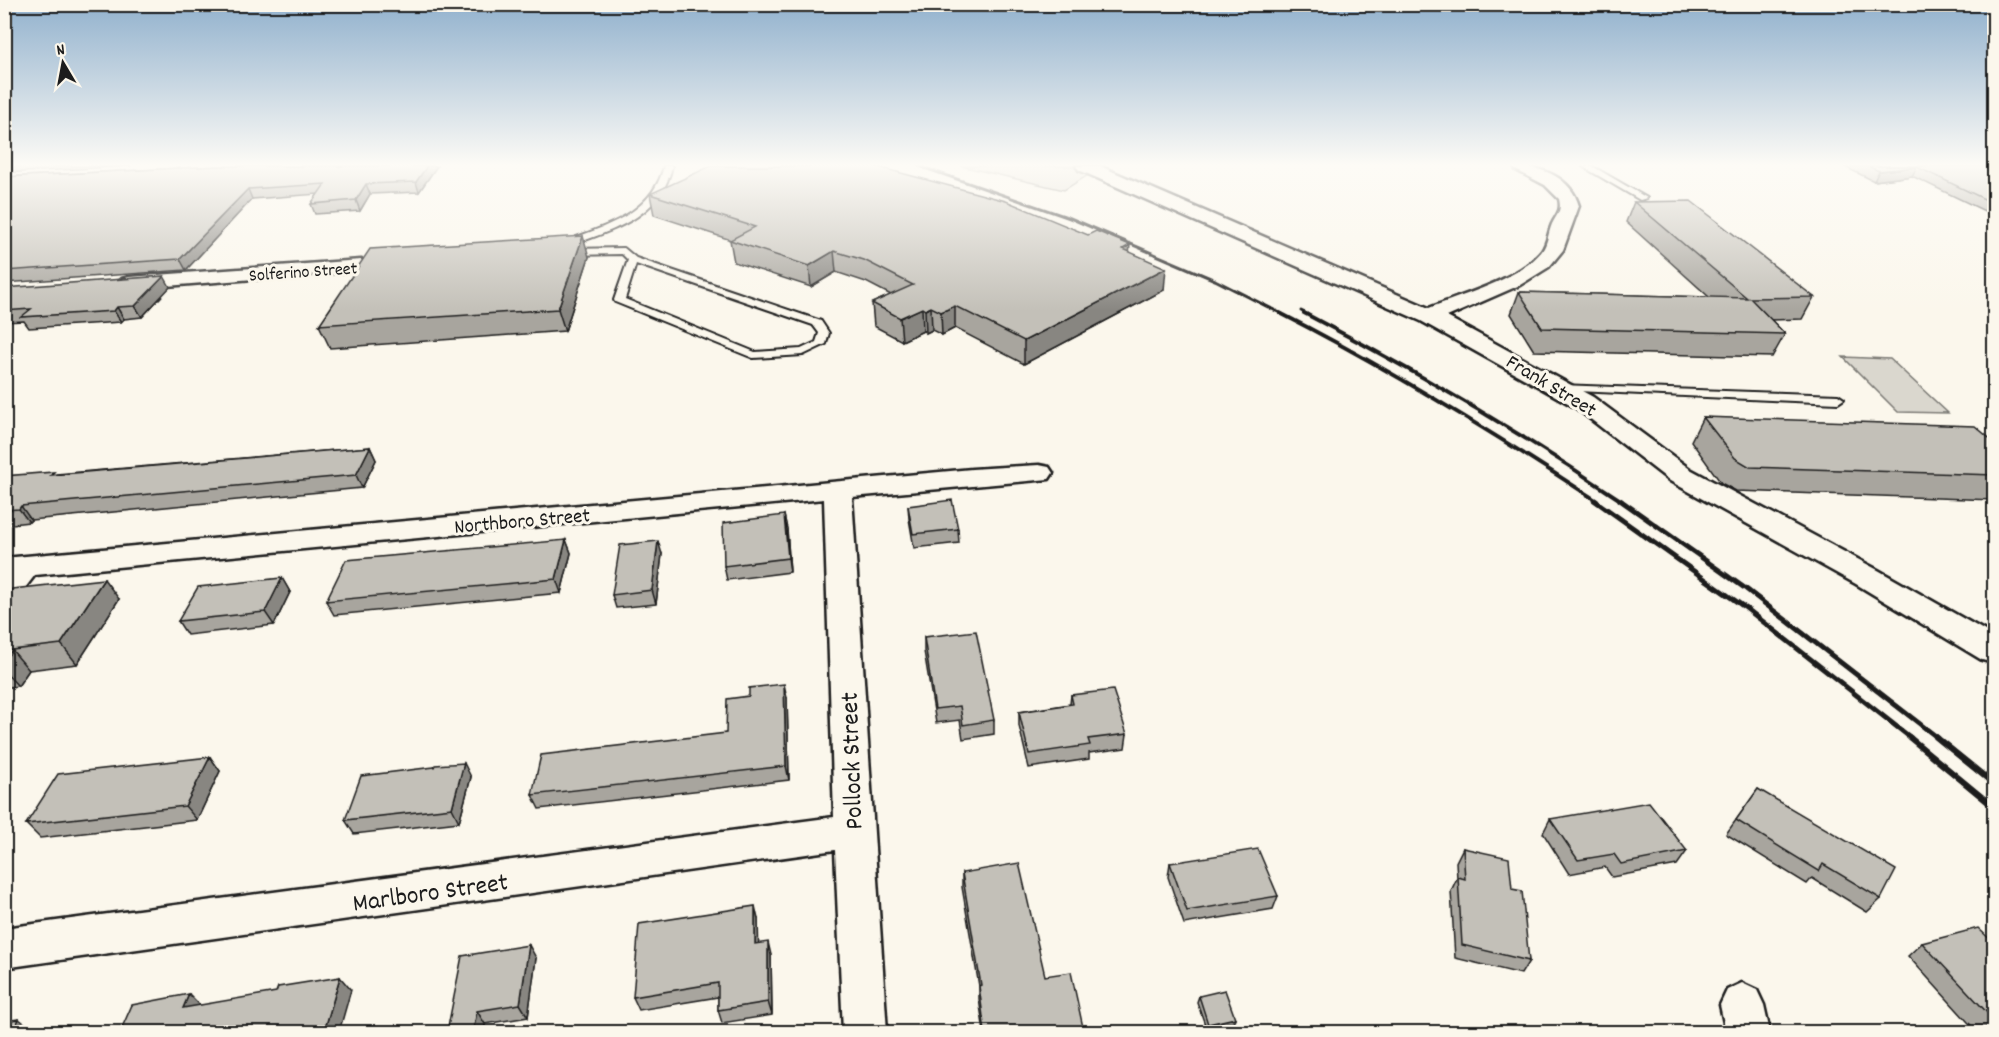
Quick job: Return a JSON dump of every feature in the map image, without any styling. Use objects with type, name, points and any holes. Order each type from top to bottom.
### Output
[{"type":"street","name":"Frank Street","points":[[1196,214],[1429,316],[1584,402],[1680,475],[1868,577],[1995,651]]},
{"type":"street","points":[[1429,316],[1525,275],[1551,254],[1561,226],[1568,214]]},
{"type":"street","name":"Solferino Street","points":[[109,285],[366,266]]},
{"type":"street","name":"Northboro Street","points":[[15,567],[972,477],[1040,473]]},
{"type":"street","name":"Pollock Street","points":[[838,490],[865,1032]]},
{"type":"street","points":[[4,593],[15,567]]},
{"type":"street","name":"Marlboro Street","points":[[4,948],[854,831]]},
{"type":"lane","points":[[633,260],[619,300],[753,355],[803,352],[821,344],[824,333],[817,323],[633,260],[624,251],[561,249],[634,214]]},
{"type":"lane","points":[[1559,388],[1838,399]]},
{"type":"shaded area","points":[[1843,357],[1890,359],[1948,413],[1898,412]]},
{"type":"building","points":[[4,214],[223,214],[180,259],[4,271]]},
{"type":"building","points":[[715,214],[1038,214],[1088,235],[1096,231],[1130,245],[1123,249],[1166,268],[1024,341],[955,306],[941,312],[931,307],[925,310],[922,308],[900,318],[872,303],[913,285],[864,260],[834,251],[809,266],[730,240],[755,227]]},
{"type":"building","points":[[1649,214],[1708,214],[1814,297],[1750,298],[1785,334],[1542,328],[1519,292],[1747,298]]},
{"type":"building","points":[[583,236],[558,309],[319,325],[370,249]]},
{"type":"building","points":[[164,276],[135,306],[117,307],[114,311],[21,317],[31,309],[4,311],[4,288]]},
{"type":"building","points":[[1703,417],[1975,426],[1995,443],[1995,475],[1750,467],[1735,458]]},
{"type":"building","points":[[370,447],[356,475],[21,506],[19,509],[4,510],[4,476],[54,472],[51,475]]},
{"type":"building","points":[[952,500],[958,529],[913,534],[908,506]]},
{"type":"building","points":[[784,515],[788,558],[724,566],[723,523]]},
{"type":"building","points":[[566,540],[556,579],[326,601],[346,560]]},
{"type":"building","points":[[658,541],[652,590],[612,595],[620,545]]},
{"type":"building","points":[[282,578],[265,612],[178,621],[198,587]]},
{"type":"building","points":[[104,579],[61,644],[12,650],[4,660],[4,599],[12,589]]},
{"type":"building","points":[[976,631],[994,720],[963,725],[960,706],[935,709],[924,637]]},
{"type":"building","points":[[784,684],[786,766],[532,795],[541,755],[726,733],[727,699],[749,696],[749,688]]},
{"type":"building","points":[[1113,690],[1127,734],[1088,739],[1090,745],[1029,754],[1019,712],[1073,704],[1071,695]]},
{"type":"building","points":[[210,757],[185,806],[26,824],[58,774]]},
{"type":"building","points":[[464,763],[452,808],[345,820],[361,776]]},
{"type":"building","points":[[1758,789],[1896,870],[1881,899],[1823,864],[1819,871],[1736,820]]},
{"type":"building","points":[[1649,802],[1687,851],[1621,864],[1614,854],[1578,860],[1550,819]]},
{"type":"building","points":[[1463,848],[1509,858],[1512,889],[1522,891],[1529,961],[1462,945],[1458,877],[1465,879]]},
{"type":"building","points":[[1258,849],[1278,896],[1187,911],[1170,863]]},
{"type":"building","points":[[1019,863],[1045,976],[1071,972],[1084,1032],[985,1032],[979,986],[981,985],[962,873]]},
{"type":"building","points":[[755,906],[755,944],[768,942],[768,1002],[718,1010],[718,983],[633,997],[639,924]]},
{"type":"building","points":[[1978,928],[1995,944],[1995,1021],[1922,943]]},
{"type":"building","points":[[529,945],[520,1004],[477,1011],[473,1032],[447,1032],[462,956]]},
{"type":"building","points":[[340,977],[324,1032],[120,1032],[132,1005],[189,994],[183,1008],[276,992],[278,987]]},
{"type":"building","points":[[1225,990],[1235,1018],[1208,1024],[1199,996]]},
{"type":"building","points":[[19,1019],[12,1032],[4,1032],[4,1021]]},
{"type":"building","points":[[1473,1024],[1514,1032],[1474,1032]]},
{"type":"railway","points":[[1060,214],[1215,280],[1282,314]]},
{"type":"railway","points":[[1301,311],[1307,314]]},
{"type":"railway","points":[[1280,313],[1441,402],[1597,501]]},
{"type":"railway","points":[[1304,313],[1466,402],[1622,501]]},
{"type":"railway","points":[[1594,500],[1747,609],[1911,738]]},
{"type":"railway","points":[[1620,500],[1746,589],[1938,738]]},
{"type":"railway","points":[[1909,737],[1994,807]]},
{"type":"railway","points":[[1936,737],[1994,784]]}]
